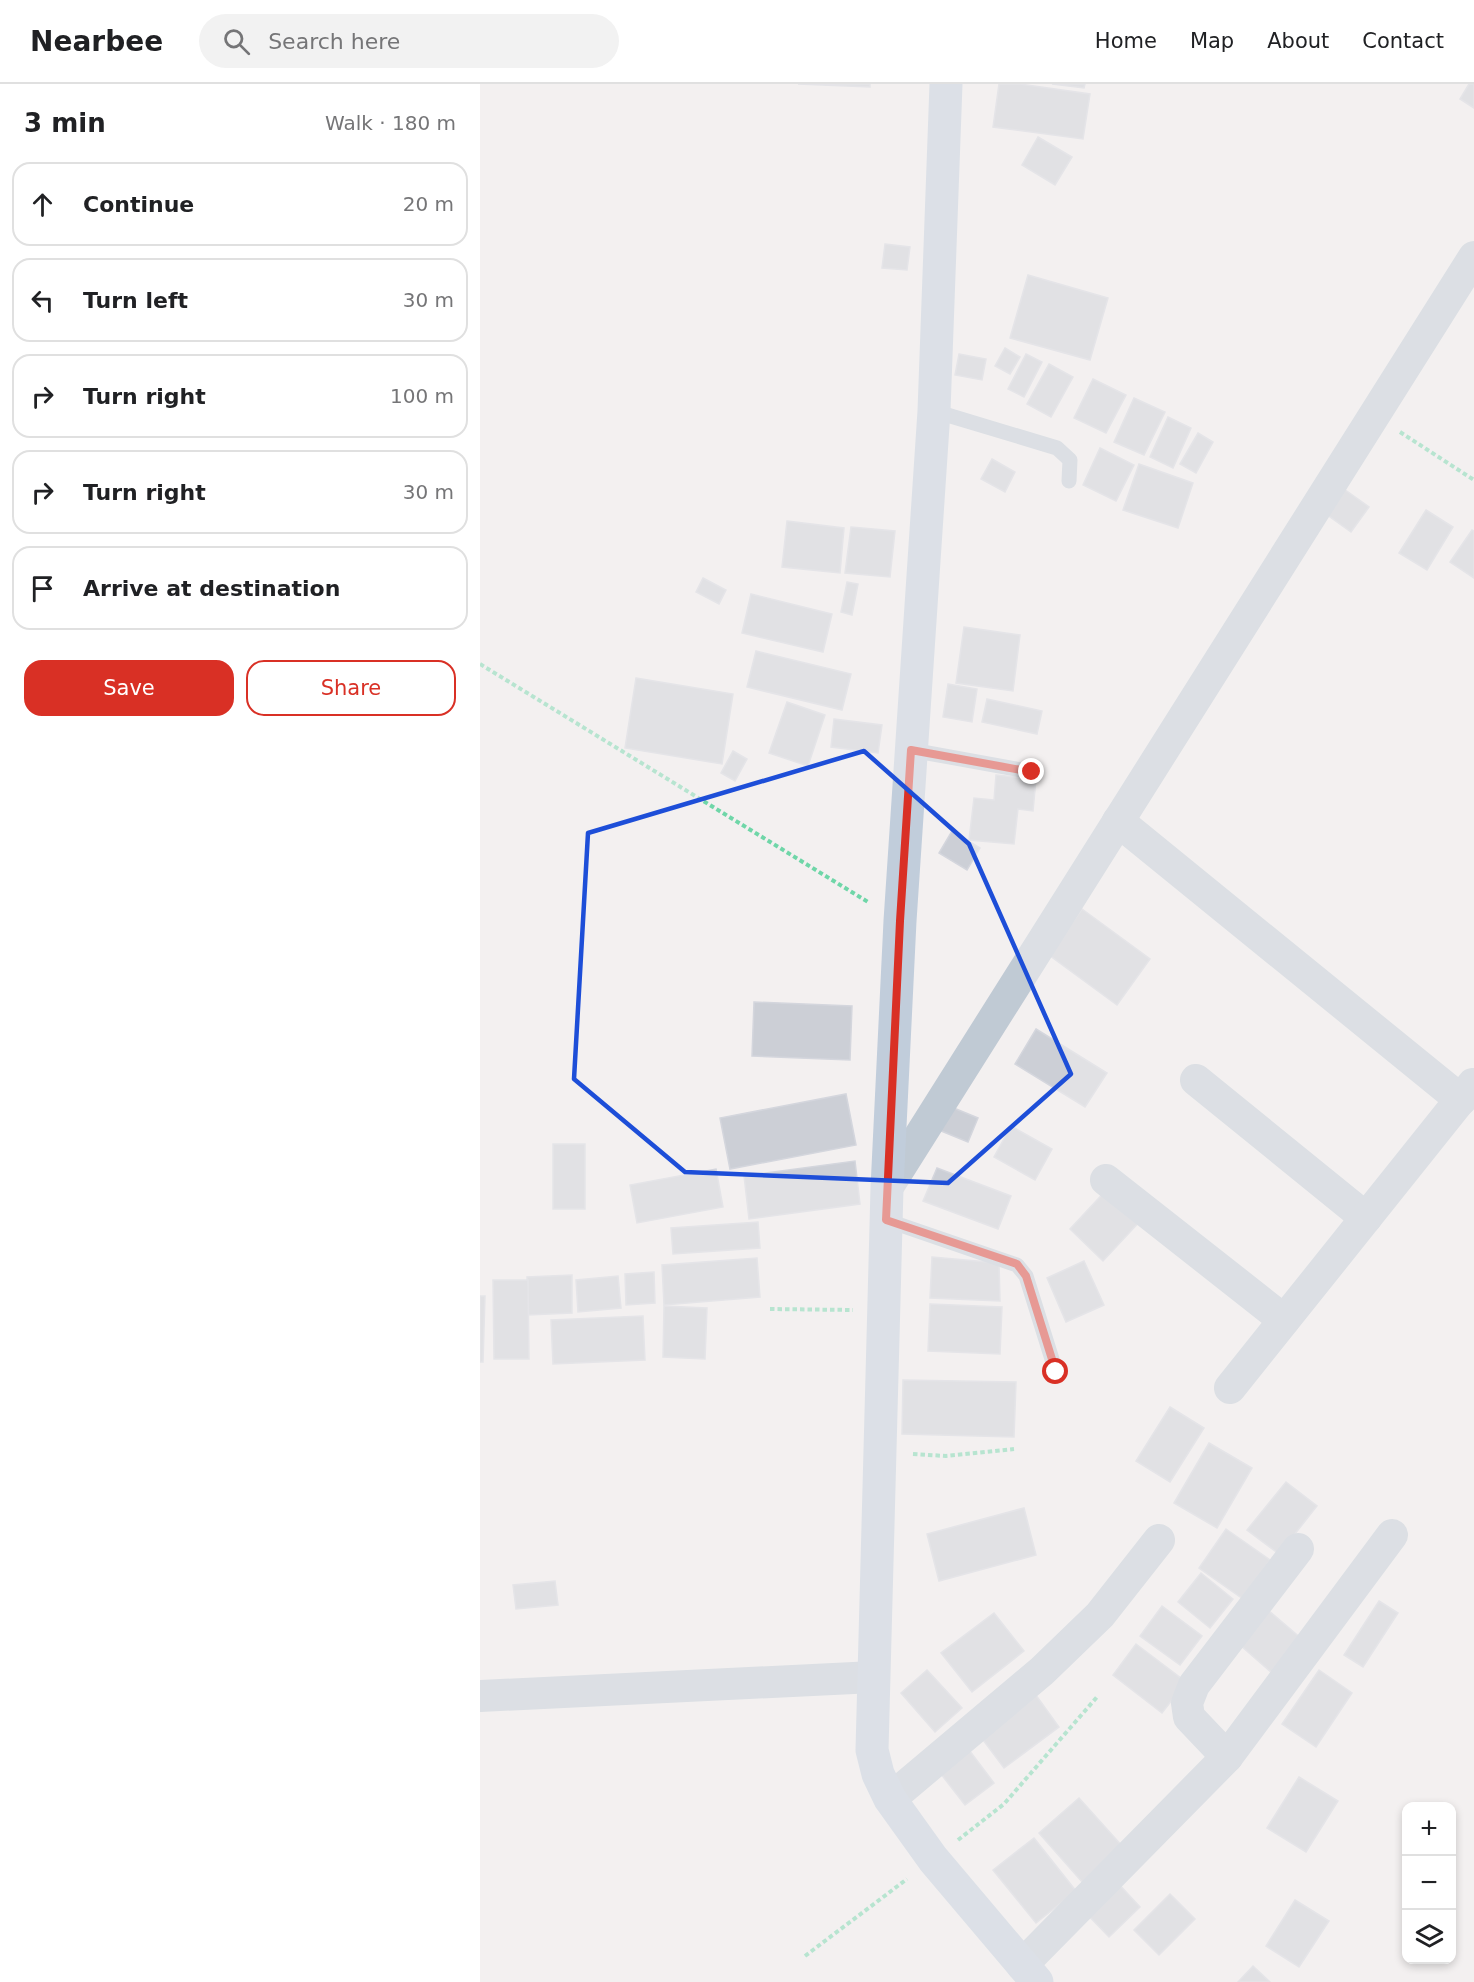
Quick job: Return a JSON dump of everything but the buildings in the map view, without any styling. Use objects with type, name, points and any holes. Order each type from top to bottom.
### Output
[{"type":"main road","points":[[946,84],[933,411],[900,921],[886,1188],[872,1750],[878,1774],[890,1799],[933,1859],[1029,1973]]},
{"type":"street","points":[[886,1188],[1474,257]]},
{"type":"street","points":[[1118,820],[1468,1092],[1230,1388]]},
{"type":"street","points":[[1196,1080],[1366,1218]]},
{"type":"street","points":[[1106,1180],[1284,1320]]},
{"type":"street","points":[[1029,1973],[1227,1757],[1392,1534]]},
{"type":"street","points":[[890,1799],[1042,1671],[1100,1615],[1159,1540]]},
{"type":"street","points":[[1227,1757],[1189,1717],[1187,1703],[1194,1685],[1298,1549]]},
{"type":"street","points":[[480,1696],[874,1677]]},
{"type":"lane","points":[[933,411],[1057,448],[1070,460],[1069,481]]},
{"type":"lane","points":[[911,750],[1032,772]]},
{"type":"lane","points":[[886,1220],[1017,1264],[1026,1276],[1056,1372]]},
{"type":"path","points":[[1374,415],[1474,480]]},
{"type":"path","points":[[480,664],[900,921]]},
{"type":"path","points":[[770,1309],[884,1310]]},
{"type":"path","points":[[880,1451],[946,1456],[1014,1449]]},
{"type":"path","points":[[805,1956],[1004,1804],[1097,1697]]},
{"type":"highlighted area","points":[[864,751],[969,844],[1071,1074],[948,1183],[685,1172],[574,1079],[588,833]]},
{"type":"route","points":[[1032,772],[911,750],[900,921],[886,1220],[1017,1264],[1026,1276],[1056,1372]]}]
